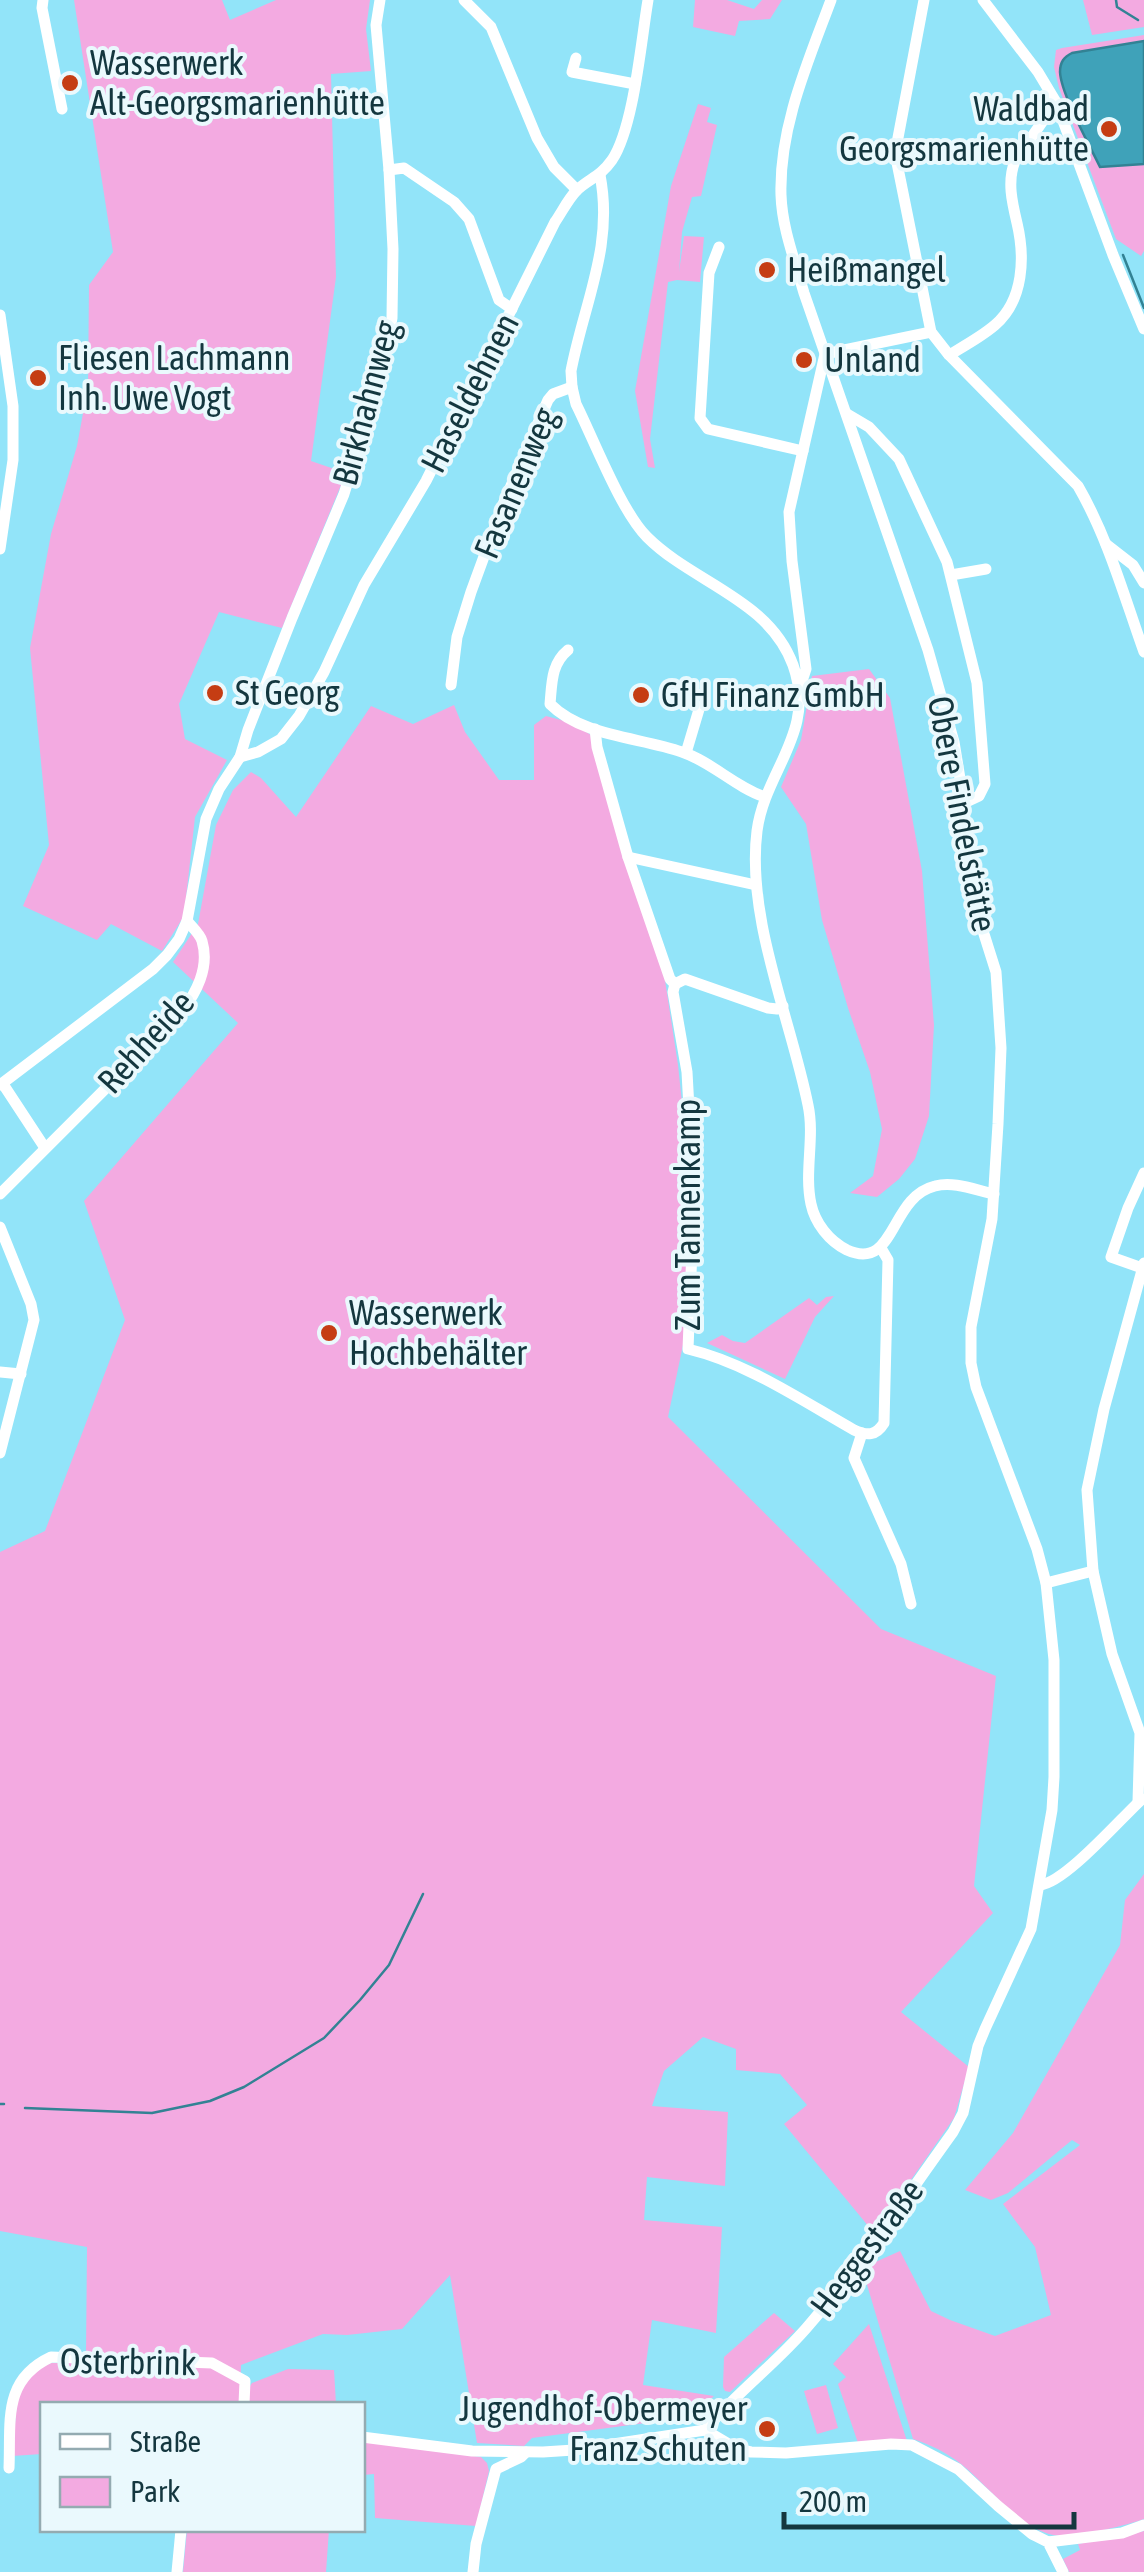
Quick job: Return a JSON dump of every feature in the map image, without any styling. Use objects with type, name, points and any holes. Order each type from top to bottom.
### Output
[{"type":"street","points":[[43,0],[62,109]]},
{"type":"street","name":"Birkhahnweg","points":[[187,921],[206,819],[240,757],[344,494],[382,370],[392,318],[393,249],[376,26],[380,0]]},
{"type":"street","points":[[464,0],[491,27],[537,138],[554,167],[577,190]]},
{"type":"street","name":"Haseldehnen","points":[[240,757],[280,739],[299,716],[364,585],[426,481],[555,222],[577,190],[600,175],[615,155],[634,84],[648,0]]},
{"type":"street","name":"Obere Findelstätte","points":[[831,0],[798,90],[784,150],[781,195],[787,237],[928,650],[954,742],[967,857],[978,915],[996,972],[1000,1067],[994,1194],[971,1327],[970,1363],[1046,1583],[1054,1701]]},
{"type":"street","points":[[924,0],[897,163],[930,332],[1078,486],[1106,544],[1144,652]]},
{"type":"street","points":[[982,0],[1038,72],[1056,102],[1144,328]]},
{"type":"street","points":[[576,58],[572,72],[634,84]]},
{"type":"street","points":[[949,356],[997,324],[1014,300],[1020,234],[1011,193],[1011,170],[1056,102]]},
{"type":"street","points":[[389,170],[404,168],[454,202],[469,219],[498,300],[512,310]]},
{"type":"street","name":"Fasanenweg","points":[[450,685],[457,637],[470,592],[504,502],[548,400],[552,394],[572,387],[574,359],[600,263],[606,203],[600,175]]},
{"type":"street","points":[[718,247],[709,275],[700,418],[708,429],[803,451]]},
{"type":"street","points":[[0,315],[13,442],[0,548]]},
{"type":"street","points":[[799,690],[806,669],[789,512],[825,354],[930,332]]},
{"type":"street","points":[[572,387],[576,404],[621,497],[644,534],[667,554],[755,611],[779,636],[793,665],[799,709],[792,742],[765,798],[757,831],[756,885],[809,1109],[809,1184],[818,1224],[845,1249],[873,1253],[881,1248],[908,1202],[921,1190],[954,1184],[994,1194]]},
{"type":"street","points":[[847,414],[869,427],[899,459],[948,562],[977,683],[985,784],[979,796],[964,804]]},
{"type":"street","points":[[1106,544],[1132,565],[1144,583]]},
{"type":"street","points":[[951,576],[986,568]]},
{"type":"street","points":[[568,650],[559,657],[554,670],[550,704],[558,711],[595,729],[686,753],[765,798]]},
{"type":"street","points":[[686,753],[700,706]]},
{"type":"street","name":"Zum Tannenkamp","points":[[595,729],[628,858],[675,984],[672,992],[688,1088],[694,1200],[688,1349],[704,1352],[763,1379],[862,1433]]},
{"type":"street","points":[[628,858],[756,885]]},
{"type":"street","points":[[44,1148],[1,1084],[153,969],[167,956],[187,921]]},
{"type":"street","name":"Rehheide","points":[[0,1194],[181,1013],[193,996],[204,964],[202,939],[187,921]]},
{"type":"street","points":[[675,984],[685,979],[768,1008],[783,1006]]},
{"type":"street","points":[[1040,1886],[1048,1885],[1073,1866],[1141,1800],[1140,1733],[1112,1654],[1093,1571],[1087,1490],[1104,1408],[1143,1266],[1111,1257],[1144,1173]]},
{"type":"street","points":[[0,1227],[34,1320],[0,1453]]},
{"type":"street","points":[[881,1248],[888,1260],[884,1422],[879,1431],[862,1433],[854,1458],[900,1564],[911,1604]]},
{"type":"street","points":[[0,1372],[21,1374]]},
{"type":"street","points":[[1046,1583],[1093,1571]]},
{"type":"street","name":"Heggestraße","points":[[705,2430],[807,2328],[858,2264],[963,2113],[978,2046],[1031,1929],[1052,1810],[1054,1701]]},
{"type":"street","name":"Osterbrink","points":[[9,2468],[15,2389],[36,2364],[51,2357],[212,2362],[245,2381],[244,2402]]},
{"type":"street","points":[[365,2438],[526,2452],[574,2450],[705,2430],[751,2452],[912,2445],[958,2469],[1032,2534],[1048,2542],[1122,2533],[1144,2525]]},
{"type":"street","points":[[482,2451],[496,2469]]},
{"type":"street","points":[[473,2572],[476,2544],[496,2469],[526,2452]]},
{"type":"street","points":[[177,2572],[181,2532]]},
{"type":"street","points":[[1048,2542],[1063,2572]]},
{"type":"green space","points":[[74,0],[222,0],[230,20],[276,0],[370,0],[366,29],[371,71],[331,74],[336,277],[311,461],[346,473],[282,628],[219,612],[179,704],[185,739],[227,760],[195,817],[184,916],[162,951],[111,924],[97,940],[23,906],[49,845],[30,648],[51,534],[77,446],[88,386],[89,285],[113,252]]},
{"type":"green space","points":[[695,0],[727,0],[754,9],[762,0],[782,0],[770,19],[739,21],[735,36],[693,27]]},
{"type":"green space","points":[[1083,0],[1144,0],[1144,27],[1092,35]]},
{"type":"green space","name":"Waldbad Georgsmarienhütte","points":[[1144,35],[1141,256],[1116,239],[1054,67],[1056,50]]},
{"type":"green space","points":[[698,104],[711,108],[707,122],[717,125],[701,196],[692,197],[682,232],[679,272],[684,236],[704,237],[700,282],[668,282],[650,439],[655,468],[648,467],[635,391],[671,186]]},
{"type":"green space","points":[[869,669],[890,698],[922,871],[934,1025],[929,1116],[915,1159],[877,1197],[850,1193],[873,1176],[882,1129],[870,1072],[822,920],[806,824],[781,787],[801,740],[812,676]]},
{"type":"green space","points":[[454,705],[465,732],[499,780],[534,780],[534,725],[546,716],[572,723],[591,735],[665,980],[678,1065],[687,1150],[689,1240],[684,1340],[668,1417],[881,1629],[996,1676],[974,1886],[993,1913],[901,2012],[969,2067],[954,2118],[874,2233],[784,2124],[807,2105],[780,2074],[736,2070],[736,2049],[703,2037],[664,2071],[652,2106],[728,2112],[725,2186],[647,2177],[644,2220],[722,2227],[716,2333],[652,2320],[643,2385],[714,2396],[691,2417],[532,2438],[524,2446],[477,2443],[450,2275],[402,2329],[323,2334],[241,2365],[240,2402],[40,2402],[40,2454],[12,2456],[18,2391],[37,2369],[51,2363],[84,2363],[87,2247],[0,2231],[0,1552],[45,1531],[125,1320],[84,1201],[238,1023],[173,962],[198,924],[216,825],[233,790],[251,772],[296,817],[371,706],[413,724]]},
{"type":"green space","points":[[834,1296],[815,1317],[785,1379],[707,1343],[722,1335],[745,1343],[809,1298],[817,1305]]},
{"type":"green space","points":[[1144,1874],[1144,2519],[1085,2534],[1053,2535],[1016,2515],[955,2460],[913,2439],[862,2268],[900,2251],[931,2311],[995,2336],[1051,2315],[1035,2247],[1003,2204],[1080,2145],[1072,2140],[1008,2193],[991,2200],[965,2190],[1013,2133],[1120,1945],[1125,1900]]},
{"type":"green space","points":[[774,2313],[795,2331],[730,2392],[725,2391],[724,2357]]},
{"type":"green space","points":[[869,2324],[907,2441],[858,2443],[838,2384],[846,2377],[833,2364]]},
{"type":"green space","points":[[288,2369],[334,2370],[336,2402],[247,2402],[252,2383]]},
{"type":"green space","points":[[826,2385],[838,2428],[817,2434],[804,2391]]},
{"type":"green space","points":[[365,2441],[481,2457],[489,2471],[476,2526],[375,2518],[374,2474],[365,2475]]},
{"type":"green space","points":[[1144,2531],[1144,2572],[1069,2572],[1063,2559],[1080,2550],[1078,2544]]},
{"type":"green space","points":[[187,2532],[329,2532],[326,2572],[183,2572]]},
{"type":"water","name":"Waldbad Georgsmarienhütte","points":[[1144,41],[1144,164],[1100,167],[1065,93],[1062,63],[1072,53]]},
{"type":"waterway","points":[[1116,0],[1117,7],[1138,20]]},
{"type":"waterway","points":[[1123,255],[1144,308]]},
{"type":"waterway","points":[[25,2108],[152,2113],[210,2101],[244,2087],[324,2038],[360,2000],[389,1965],[423,1894]]},
{"type":"place","name":"Wasserwerk Alt-Georgsmarienhütte","points":[[70,83]]},
{"type":"place","name":"Waldbad Georgsmarienhütte","points":[[1109,129]]},
{"type":"place","name":"Heißmangel","points":[[767,270]]},
{"type":"place","name":"Unland","points":[[804,360]]},
{"type":"place","name":"Fliesen Lachmann Inh. Uwe Vogt","points":[[38,378]]},
{"type":"place","name":"St Georg","points":[[215,693]]},
{"type":"place","name":"GfH Finanz GmbH","points":[[641,695]]},
{"type":"place","name":"Wasserwerk Hochbehälter","points":[[329,1333]]},
{"type":"place","name":"Jugendhof-Obermeyer Franz Schuten","points":[[767,2429]]}]
